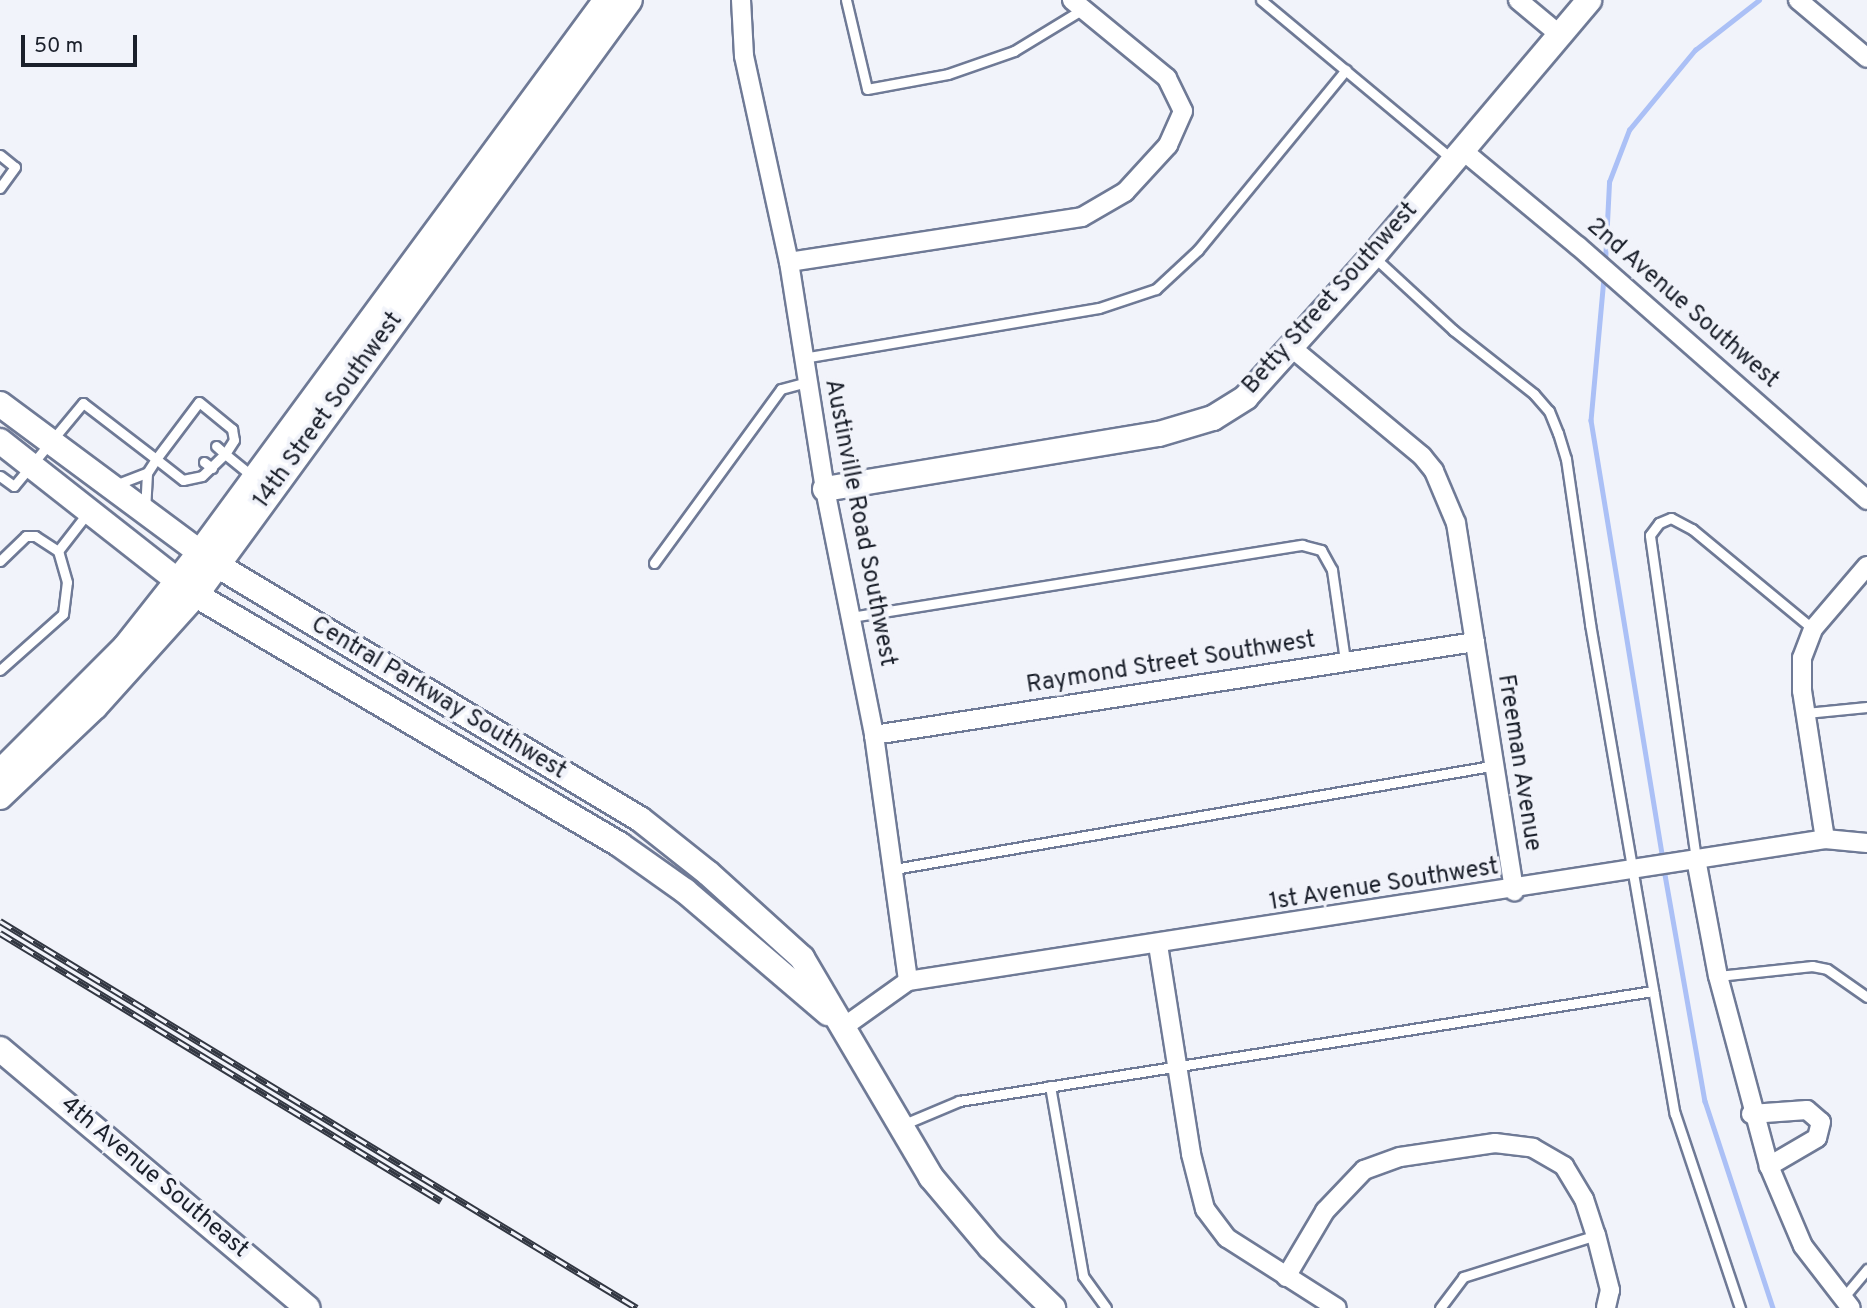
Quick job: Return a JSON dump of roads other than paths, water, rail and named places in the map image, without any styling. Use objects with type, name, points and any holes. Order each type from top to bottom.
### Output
[{"type":"street","name":"14th Street Southwest","points":[[264,485],[606,0]]},
{"type":"street","name":"14th Street Southwest","points":[[0,797],[95,707],[630,0]]},
{"type":"street","name":"Austinville Road Southwest","points":[[741,0],[744,56],[789,262],[825,489],[874,735],[908,981]]},
{"type":"street","points":[[1518,0],[1560,35]]},
{"type":"street","name":"Betty Street Southwest","points":[[825,489],[1158,434],[1213,418],[1246,397],[1373,256],[1456,154],[1589,0]]},
{"type":"street","points":[[1798,0],[1867,58]]},
{"type":"street","points":[[789,262],[1082,217],[1125,192],[1168,145],[1183,111],[1167,78],[1077,5]]},
{"type":"street","name":"2nd Avenue Southwest","points":[[1456,154],[1578,246],[1867,500]]},
{"type":"street","name":"Freeman Avenue","points":[[1292,348],[1371,411],[1434,471],[1455,523],[1475,642],[1491,766],[1514,891]]},
{"type":"street","name":"Central Parkway Southwest","points":[[0,404],[209,559],[666,839],[802,958],[845,1026],[932,1177],[967,1222],[1054,1308]]},
{"type":"street","name":"Central Parkway Southwest","points":[[0,441],[33,464],[187,588],[620,845],[685,891],[845,1026]]},
{"type":"street","points":[[1825,839],[1806,713],[1801,658],[1813,629],[1867,566]]},
{"type":"street","name":"14th Street Southwest","points":[[0,772],[187,588]]},
{"type":"street","name":"Raymond Street Southwest","points":[[874,735],[1475,642]]},
{"type":"street","name":"1st Avenue Southwest","points":[[908,981],[1514,891],[1632,869],[1825,839],[1867,843]]},
{"type":"street","points":[[1696,859],[1718,976],[1751,1114],[1769,1166],[1803,1246],[1847,1303]]},
{"type":"street","points":[[1158,945],[1176,1067],[1205,1209],[1227,1238],[1337,1308]]},
{"type":"street","points":[[845,1026],[908,981]]},
{"type":"street","name":"4th Avenue Southeast","points":[[0,1049],[308,1308]]},
{"type":"street","points":[[1751,1114],[1798,1109],[1821,1122],[1817,1138],[1769,1166]]},
{"type":"street","points":[[1286,1277],[1325,1210],[1364,1170],[1400,1157],[1495,1143],[1533,1147],[1564,1166],[1584,1199],[1596,1235],[1610,1290],[1606,1308]]},
{"type":"lane","points":[[846,0],[867,89],[948,74],[1014,51],[1077,5]]},
{"type":"lane","points":[[1261,0],[1346,70],[1456,154]]},
{"type":"lane","points":[[803,358],[1099,308],[1156,289],[1198,250],[1346,70]]},
{"type":"lane","points":[[0,155],[15,167],[0,188]]},
{"type":"lane","points":[[1373,256],[1549,411],[1566,459],[1632,869],[1675,1114],[1740,1308]]},
{"type":"lane","points":[[654,563],[781,389],[807,382]]},
{"type":"lane","points":[[0,476],[14,486],[83,403],[156,459],[183,480],[212,468],[234,440],[232,429],[199,402],[186,422],[156,459],[147,473],[145,511]]},
{"type":"lane","points":[[216,446],[264,485]]},
{"type":"lane","points":[[204,462],[212,468]]},
{"type":"lane","points":[[112,486],[147,473]]},
{"type":"lane","points":[[58,551],[90,510]]},
{"type":"lane","points":[[1696,859],[1650,535],[1659,523],[1671,519],[1692,529],[1813,629]]},
{"type":"lane","points":[[0,561],[26,536],[34,536],[58,551],[67,582],[63,614],[0,670]]},
{"type":"lane","points":[[851,617],[1302,545],[1321,550],[1332,570],[1345,660]]},
{"type":"lane","points":[[1806,713],[1867,707]]},
{"type":"lane","points":[[894,869],[1491,766]]},
{"type":"lane","points":[[1718,976],[1812,965],[1827,969],[1867,997]]},
{"type":"lane","points":[[901,1126],[960,1101],[1653,990]]},
{"type":"lane","points":[[1050,1086],[1083,1276],[1106,1308]]},
{"type":"lane","points":[[1440,1308],[1463,1277],[1596,1235]]},
{"type":"lane","points":[[1847,1303],[1867,1269]]},
{"type":"waterway","points":[[1605,262],[1609,182],[1629,130],[1695,50],[1759,0]]},
{"type":"waterway","points":[[1604,278],[1591,420],[1663,861]]},
{"type":"waterway","points":[[1664,869],[1705,1101],[1773,1308]]},
{"type":"railway","points":[[0,921],[637,1308]]},
{"type":"railway","points":[[0,933],[441,1201]]}]
